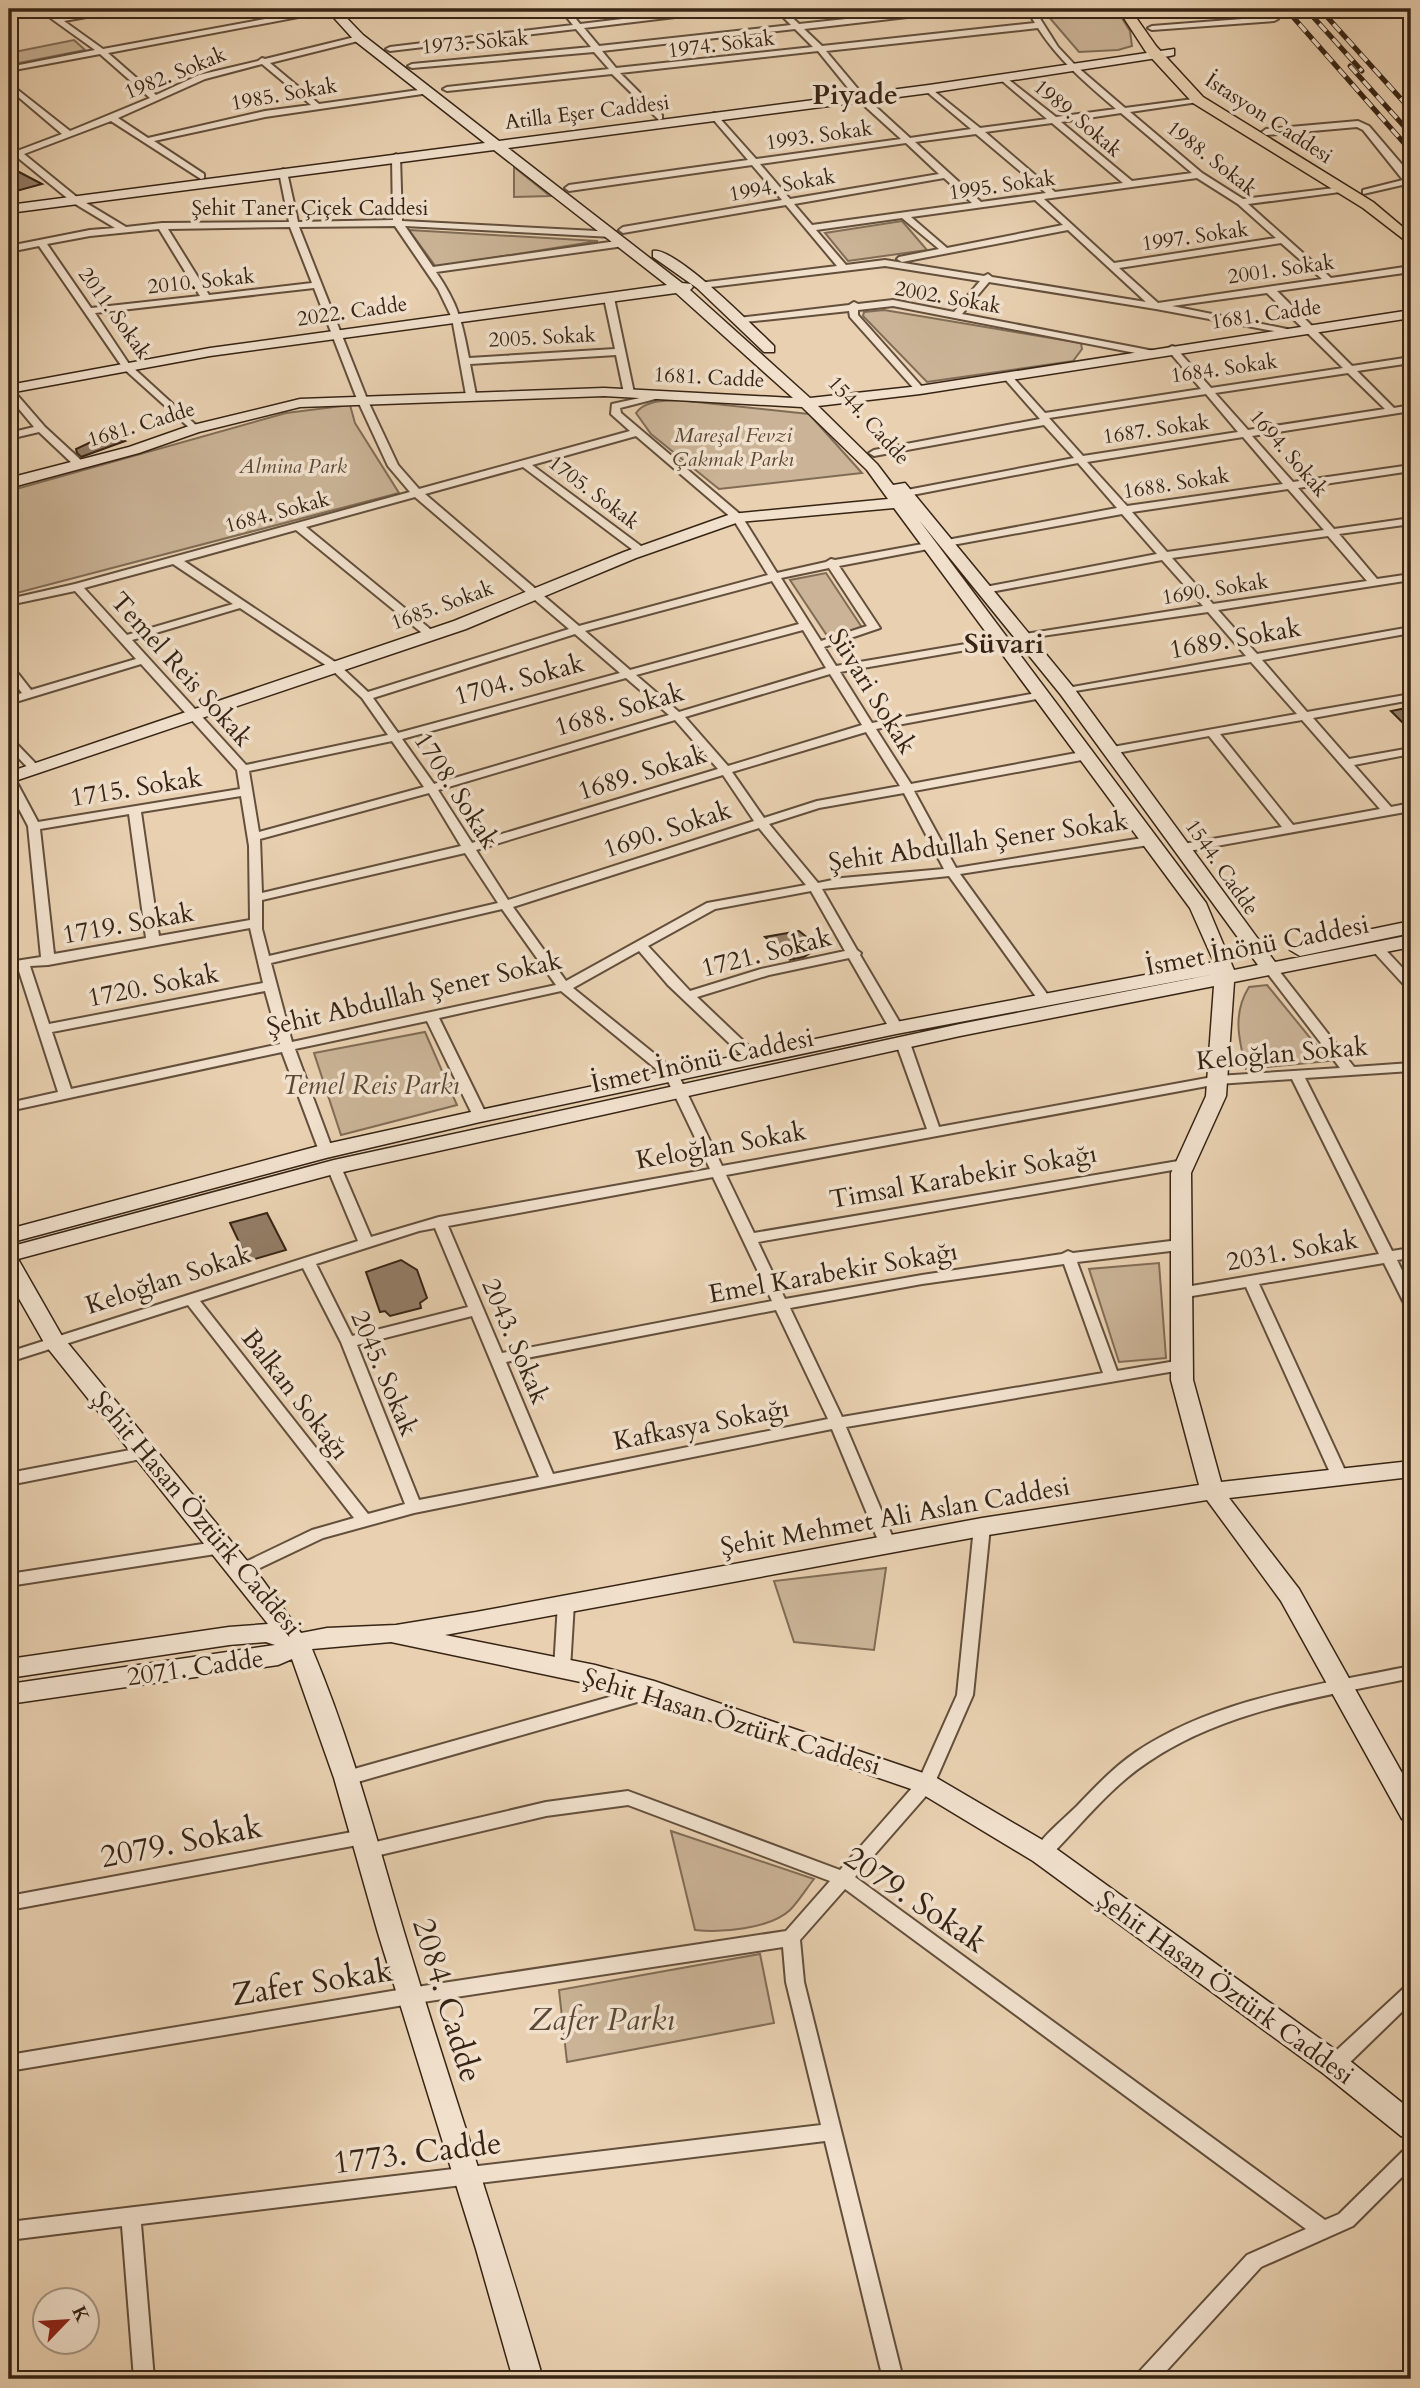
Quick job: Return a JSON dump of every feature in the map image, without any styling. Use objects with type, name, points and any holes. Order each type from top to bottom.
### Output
[{"type":"main road","name":"1544. Cadde","points":[[331,9],[359,38],[426,91],[569,188],[805,403],[947,543],[1067,691],[1266,964]]},
{"type":"main road","name":"İstasyon Caddesi","points":[[1124,9],[1198,100],[1386,219],[1411,241]]},
{"type":"main road","name":"İstasyon Caddesi","points":[[1141,9],[1162,53],[1204,91],[1366,192],[1411,225]]},
{"type":"main road","name":"1544. Cadde","points":[[348,10],[390,49],[447,89],[499,139],[620,235],[702,285],[826,401],[874,453],[928,546],[1199,907],[1225,972]]},
{"type":"main road","points":[[1132,58],[1162,53]]},
{"type":"main road","name":"Atilla Eşer Caddesi","points":[[9,202],[72,198],[283,172],[396,157],[499,139],[715,116],[1162,53]]},
{"type":"main road","name":"Atilla Eşer Caddesi","points":[[9,209],[201,176],[659,117],[858,94],[929,89],[1004,78],[1070,64],[1132,58]]},
{"type":"main road","name":"2022. Cadde","points":[[9,390],[126,366],[338,333],[702,285]]},
{"type":"main road","name":"1681. Cadde","points":[[9,483],[194,429],[300,402],[471,395],[629,393],[805,403],[920,390],[1411,314]]},
{"type":"main road","name":"1685. Sokak","points":[[9,778],[431,635],[640,551],[737,517],[901,498]]},
{"type":"main road","name":"İsmet İnönü Caddesi","points":[[1266,964],[1411,926]]},
{"type":"main road","name":"İsmet İnönü Caddesi","points":[[9,1236],[330,1159],[676,1082],[1266,964],[1411,941]]},
{"type":"main road","points":[[1225,972],[1216,1096],[1181,1173],[1182,1380],[1204,1468],[1213,1491],[1224,1510],[1290,1595],[1411,1812]]},
{"type":"main road","name":"İsmet İnönü Caddesi","points":[[9,1254],[480,1116],[676,1082],[753,1058],[900,1036],[1044,998],[1225,972]]},
{"type":"main road","name":"Şehit Hasan Öztürk Caddesi","points":[[9,1262],[54,1341],[297,1643],[327,1637],[391,1633],[562,1669],[654,1691],[926,1784],[1042,1853],[1334,2065],[1411,2127]]},
{"type":"main road","name":"Şehit Mehmet Ali Aslan Caddesi","points":[[391,1633],[476,1621],[982,1527],[1213,1491],[1411,1468]]},
{"type":"main road","name":"2071. Cadde","points":[[9,1670],[229,1636],[266,1633],[297,1643]]},
{"type":"main road","name":"2071. Cadde","points":[[9,1694],[278,1656],[297,1643]]},
{"type":"main road","name":"2084. Cadde","points":[[297,1643],[347,1778],[410,1996],[528,2379]]},
{"type":"street","points":[[42,9],[101,51],[155,98]]},
{"type":"street","points":[[57,20],[120,9]]},
{"type":"street","points":[[9,69],[331,9]]},
{"type":"street","points":[[348,10],[381,9]]},
{"type":"street","points":[[565,9],[616,73],[659,117]]},
{"type":"street","points":[[390,49],[578,24],[725,9]]},
{"type":"street","points":[[779,9],[821,50],[858,94],[980,206]]},
{"type":"street","name":"1973. Sokak","points":[[412,66],[597,49],[959,9]]},
{"type":"street","name":"1988. Sokak","points":[[1030,9],[1070,64],[1199,175],[1241,202],[1328,280]]},
{"type":"street","points":[[1152,28],[1274,19],[1265,9]]},
{"type":"street","name":"1974. Sokak","points":[[447,89],[616,73],[1040,25]]},
{"type":"street","name":"1982. Sokak","points":[[9,157],[112,118],[202,78],[262,60],[359,38]]},
{"type":"street","points":[[262,60],[317,106]]},
{"type":"street","name":"1989. Sokak","points":[[1004,78],[1131,185]]},
{"type":"street","points":[[9,85],[69,135]]},
{"type":"street","points":[[929,89],[1054,196]]},
{"type":"street","name":"1985. Sokak","points":[[149,140],[317,106],[426,91]]},
{"type":"street","name":"1993. Sokak","points":[[569,188],[1198,100]]},
{"type":"street","points":[[715,116],[843,267]]},
{"type":"street","points":[[112,118],[201,176]]},
{"type":"street","points":[[1266,132],[1347,123],[1366,128],[1407,176],[1408,181],[1366,192]]},
{"type":"street","points":[[20,155],[72,198],[123,229]]},
{"type":"street","points":[[396,157],[398,223],[431,271],[457,318],[471,395]]},
{"type":"street","points":[[283,172],[294,226],[362,399],[393,466],[417,493],[677,716],[725,770],[761,823],[814,886],[855,953],[900,1036],[934,1131]]},
{"type":"street","name":"1994. Sokak","points":[[620,235],[946,175]]},
{"type":"street","name":"1995. Sokak","points":[[810,228],[1199,175]]},
{"type":"street","points":[[1241,202],[1340,189]]},
{"type":"street","points":[[1038,198],[1156,306]]},
{"type":"street","points":[[905,216],[946,251]]},
{"type":"street","name":"Şehit Taner Çiçek Caddesi","points":[[9,249],[123,229],[162,226],[398,223],[620,235]]},
{"type":"street","points":[[162,226],[207,299]]},
{"type":"street","points":[[702,285],[885,262],[1069,226]]},
{"type":"street","points":[[431,271],[620,235]]},
{"type":"street","name":"1997. Sokak","points":[[1112,266],[1284,240]]},
{"type":"street","name":"2011. Sokak","points":[[42,243],[126,366],[194,429]]},
{"type":"street","points":[[885,262],[1156,306],[1287,332]]},
{"type":"street","name":"2001. Sokak","points":[[1156,306],[1411,269]]},
{"type":"street","points":[[957,315],[988,277]]},
{"type":"street","name":"2010. Sokak","points":[[88,311],[318,285]]},
{"type":"street","points":[[1269,289],[1391,410]]},
{"type":"street","points":[[609,298],[629,393]]},
{"type":"street","name":"2002. Sokak","points":[[738,321],[854,305],[893,303],[1151,353]]},
{"type":"street","points":[[854,305],[853,314],[920,390]]},
{"type":"street","name":"1694. Sokak","points":[[1172,349],[1375,583]]},
{"type":"street","name":"2005. Sokak","points":[[466,361],[620,352]]},
{"type":"street","name":"1684. Sokak","points":[[874,453],[1208,389],[1411,360]]},
{"type":"street","points":[[1007,376],[1388,811]]},
{"type":"street","points":[[9,390],[41,429],[79,464]]},
{"type":"street","name":"Süvari Sokak","points":[[661,395],[615,406],[616,414],[737,517],[906,786],[952,872],[1044,998]]},
{"type":"street","name":"1687. Sokak","points":[[901,498],[1082,459],[1411,408]]},
{"type":"street","points":[[9,436],[41,429]]},
{"type":"street","name":"1684. Sokak","points":[[9,602],[77,587],[636,433]]},
{"type":"street","name":"1705. Sokak","points":[[525,464],[640,551]]},
{"type":"street","name":"1688. Sokak","points":[[947,543],[1124,510],[1411,468]]},
{"type":"street","points":[[985,590],[1165,556],[1411,521]]},
{"type":"street","points":[[298,526],[431,635]]},
{"type":"street","points":[[366,696],[577,629],[773,575],[831,562],[928,546]]},
{"type":"street","name":"1708. Sokak","points":[[175,560],[334,666],[366,696],[431,788],[505,905],[564,987],[676,1082]]},
{"type":"street","points":[[817,646],[874,628],[831,562]]},
{"type":"street","name":"1690. Sokak","points":[[1025,637],[1411,577]]},
{"type":"street","name":"Temel Reis Sokak","points":[[77,587],[243,769],[254,836],[256,923],[270,986],[288,1046],[330,1159],[366,1243]]},
{"type":"street","points":[[124,639],[243,604]]},
{"type":"street","name":"1704. Sokak","points":[[243,769],[395,737],[805,626]]},
{"type":"street","name":"1689. Sokak","points":[[1067,691],[1411,630]]},
{"type":"street","name":"1688. Sokak","points":[[254,836],[431,788],[833,670],[1001,641]]},
{"type":"street","points":[[9,701],[144,660]]},
{"type":"street","points":[[9,669],[29,695]]},
{"type":"street","name":"1689. Sokak","points":[[255,898],[469,848],[869,727],[1042,695]]},
{"type":"street","points":[[1111,750],[1411,697]]},
{"type":"street","points":[[1211,731],[1290,829]]},
{"type":"street","points":[[9,743],[35,769]]},
{"type":"street","points":[[1347,763],[1411,751]]},
{"type":"street","name":"1690. Sokak","points":[[264,961],[505,905],[817,805],[906,786],[1087,755]]},
{"type":"street","points":[[9,778],[34,826],[48,961]]},
{"type":"street","name":"1715. Sokak","points":[[34,826],[246,792]]},
{"type":"street","points":[[1183,848],[1411,807]]},
{"type":"street","points":[[135,811],[153,941]]},
{"type":"street","name":"Şehit Abdullah Şener Sokak","points":[[9,1107],[65,1092],[564,987],[711,906],[814,886],[952,872],[1149,841]]},
{"type":"street","name":"1719. Sokak","points":[[9,967],[256,923]]},
{"type":"street","points":[[640,943],[688,996],[753,1058]]},
{"type":"street","points":[[1377,948],[1411,984]]},
{"type":"street","name":"1721. Sokak","points":[[688,996],[766,972],[855,953]]},
{"type":"street","points":[[23,964],[65,1092]]},
{"type":"street","points":[[1266,964],[1350,1071]]},
{"type":"street","name":"1720. Sokak","points":[[44,1029],[270,986]]},
{"type":"street","points":[[431,1015],[480,1116]]},
{"type":"street","name":"Keloğlan Sokak","points":[[9,1357],[307,1261],[439,1222],[1218,1080],[1411,1068]]},
{"type":"street","points":[[1297,1075],[1411,1303]]},
{"type":"street","points":[[676,1082],[720,1169],[837,1423],[888,1545]]},
{"type":"street","name":"Timsal Karabekir Sokağı","points":[[751,1238],[1184,1164]]},
{"type":"street","name":"2043. Sokak","points":[[439,1222],[548,1479]]},
{"type":"street","name":"Emel Karabekir Sokağı","points":[[497,1359],[782,1304],[1068,1256],[1180,1245]]},
{"type":"street","name":"2031. Sokak","points":[[1180,1293],[1411,1254]]},
{"type":"street","points":[[1068,1256],[1112,1376]]},
{"type":"street","name":"2045. Sokak","points":[[307,1261],[348,1342],[414,1507]]},
{"type":"street","points":[[1251,1282],[1340,1477]]},
{"type":"street","name":"Balkan Sokağı","points":[[190,1298],[363,1519]]},
{"type":"street","points":[[348,1342],[476,1310]]},
{"type":"street","name":"Kafkasya Sokağı","points":[[241,1571],[318,1534],[363,1519],[414,1507],[837,1423],[1182,1366]]},
{"type":"street","points":[[9,1479],[146,1453]]},
{"type":"street","points":[[893,2379],[795,1982],[791,1938],[926,1784],[965,1695],[982,1527]]},
{"type":"street","points":[[9,1580],[222,1547]]},
{"type":"street","points":[[562,1669],[566,1603]]},
{"type":"street","points":[[1042,1853],[1128,1768],[1161,1746],[1238,1713],[1342,1686],[1411,1672]]},
{"type":"street","points":[[347,1778],[654,1691]]},
{"type":"street","name":"2079. Sokak","points":[[9,1903],[628,1798],[843,1878],[1324,2231]]},
{"type":"street","name":"Zafer Sokak","points":[[9,2063],[410,1996],[791,1938]]},
{"type":"street","points":[[1334,2065],[1411,1992]]},
{"type":"street","name":"1773. Cadde","points":[[9,2231],[832,2132]]},
{"type":"street","points":[[1146,2379],[1254,2261],[1346,2220],[1411,2156]]},
{"type":"street","points":[[131,2217],[144,2379]]},
{"type":"green space","points":[[1042,9],[1116,9],[1130,31],[1132,46],[1118,50],[1079,52]]},
{"type":"green space","points":[[74,40],[85,50],[9,65],[9,53]]},
{"type":"green space","points":[[514,167],[550,196],[514,197]]},
{"type":"green space","points":[[902,221],[927,250],[848,261],[825,233]]},
{"type":"green space","points":[[409,230],[598,241],[436,267]]},
{"type":"green space","points":[[884,310],[1081,343],[1082,349],[1073,361],[927,382],[863,316],[864,312]]},
{"type":"green space","name":"Mareşal Fevzi Çakmak Parkı","points":[[678,400],[809,414],[862,473],[719,489],[651,434],[636,413],[650,403]]},
{"type":"green space","name":"Almina Park","points":[[350,405],[355,423],[399,493],[9,595],[9,491],[286,413]]},
{"type":"green space","points":[[826,573],[863,629],[828,637],[790,580]]},
{"type":"green space","points":[[1267,985],[1329,1061],[1246,1069],[1238,1027],[1240,1007],[1249,987]]},
{"type":"green space","name":"Temel Reis Parkı","points":[[425,1032],[457,1105],[341,1135],[314,1053]]},
{"type":"green space","points":[[1159,1263],[1166,1358],[1119,1362],[1089,1269]]},
{"type":"green space","points":[[886,1568],[874,1650],[794,1642],[774,1581]]},
{"type":"green space","points":[[671,1831],[814,1879],[790,1910],[770,1922],[731,1930],[695,1930]]},
{"type":"green space","name":"Zafer Parkı","points":[[760,1954],[774,2023],[567,2062],[559,1990]]},
{"type":"building","points":[[19,172],[42,184],[9,193],[9,174]]},
{"type":"building","points":[[110,433],[125,441],[81,457],[77,453],[76,449]]},
{"type":"building","points":[[1411,707],[1411,722],[1403,723],[1391,711]]},
{"type":"building","points":[[799,931],[819,947],[804,957],[790,960],[765,937]]},
{"type":"building","points":[[267,1213],[286,1250],[248,1261],[230,1223]]},
{"type":"building","points":[[401,1260],[417,1270],[427,1298],[420,1303],[421,1308],[390,1316],[385,1311],[380,1312],[366,1272]]},
{"type":"railway","points":[[1286,9],[1411,151]]},
{"type":"railway","points":[[1306,9],[1362,71]]},
{"type":"railway","points":[[1320,9],[1411,110]]},
{"type":"railway","points":[[1350,66],[1411,134]]},
{"type":"district","name":"Piyade","points":[[855,94]]},
{"type":"district","name":"Süvari","points":[[1004,643]]}]
